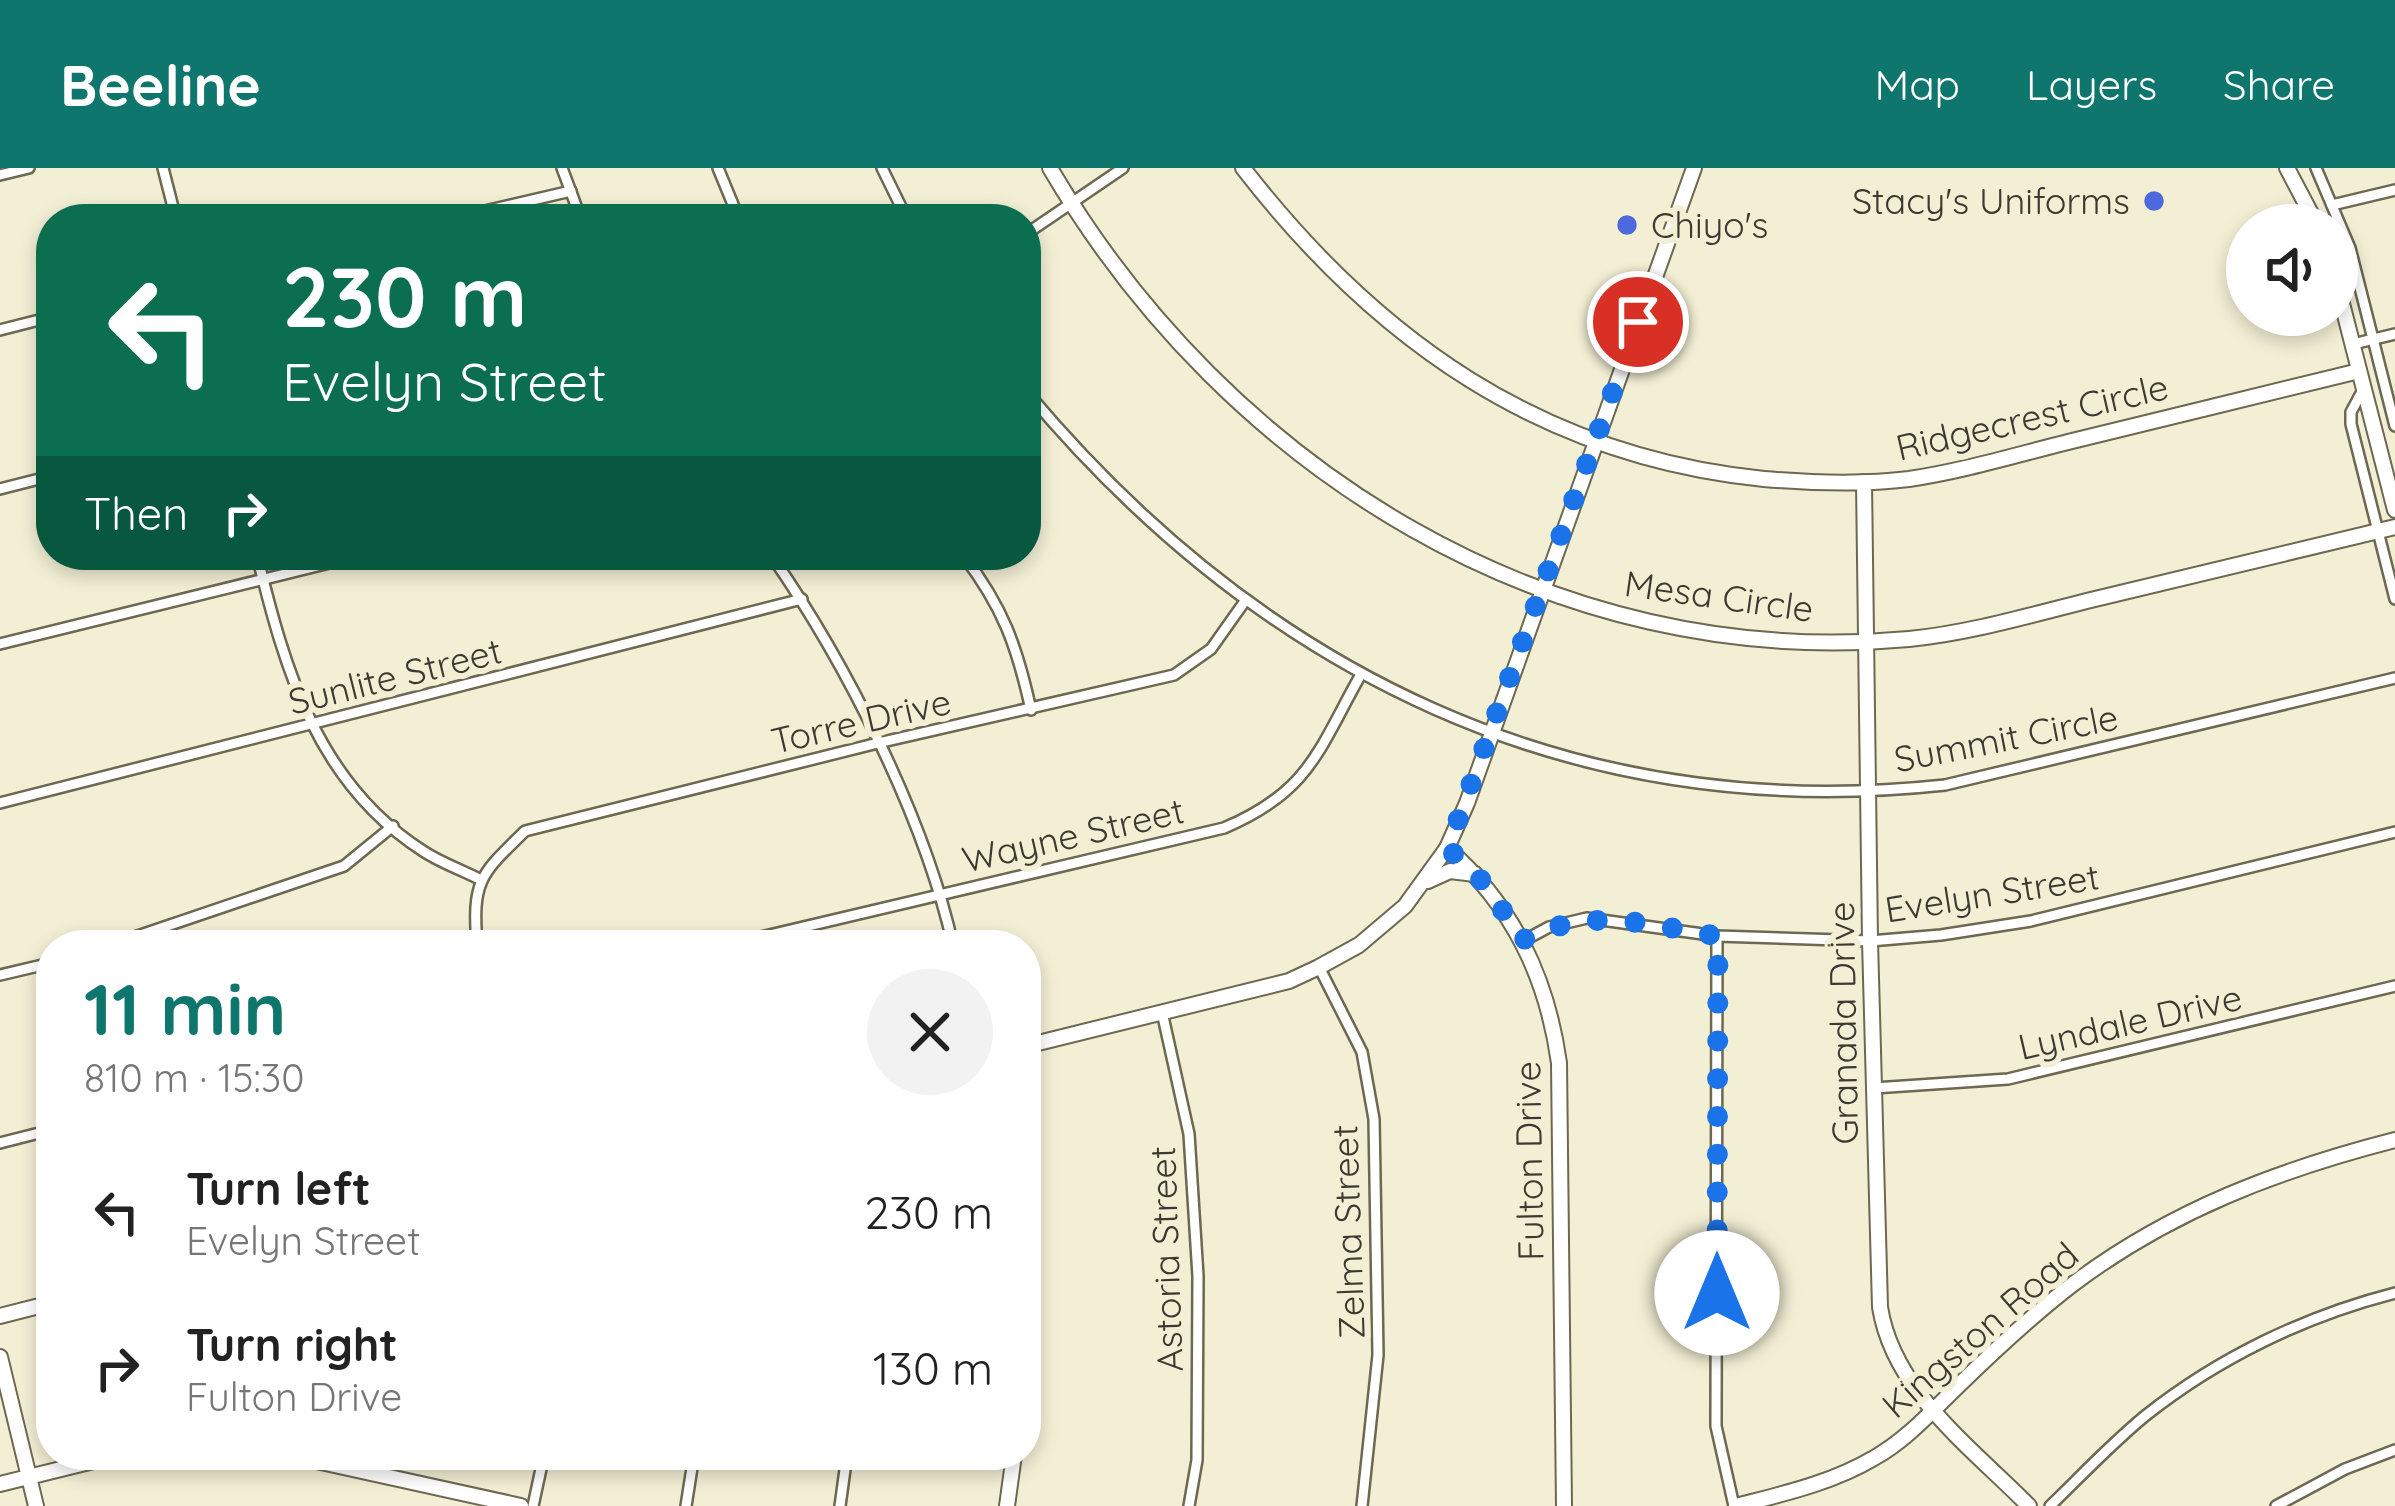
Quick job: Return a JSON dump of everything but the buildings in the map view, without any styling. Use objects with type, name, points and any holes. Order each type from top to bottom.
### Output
[{"type":"street","points":[[0,175],[29,168]]},
{"type":"street","points":[[164,168],[172,204]]},
{"type":"street","points":[[562,168],[576,204]]},
{"type":"street","points":[[718,168],[733,204]]},
{"type":"street","points":[[881,168],[899,204]]},
{"type":"street","name":"Mesa Circle","points":[[1050,168],[1100,244],[1184,345],[1271,430],[1361,500],[1446,551],[1542,591],[1642,620],[1764,639],[1866,640],[1951,632],[2395,526]]},
{"type":"street","points":[[1041,224],[1123,168]]},
{"type":"street","name":"Ridgecrest Circle","points":[[1243,168],[1338,277],[1428,354],[1485,392],[1594,442],[1709,473],[1796,482],[1910,479],[2359,371]]},
{"type":"street","points":[[1041,1042],[1289,981],[1383,926],[1423,883],[1448,848],[1694,168]]},
{"type":"street","points":[[2287,168],[2307,204]]},
{"type":"street","points":[[2317,168],[2332,204]]},
{"type":"street","points":[[2300,190],[2321,181]]},
{"type":"street","points":[[2336,204],[2395,190]]},
{"type":"street","points":[[515,204],[571,191]]},
{"type":"street","points":[[2358,278],[2395,429],[2376,436]]},
{"type":"street","points":[[0,330],[36,321]]},
{"type":"street","points":[[2353,344],[2395,334]]},
{"type":"street","points":[[2351,336],[2395,510]]},
{"type":"street","points":[[2364,388],[2351,412],[2351,424],[2395,598]]},
{"type":"street","name":"Summit Circle","points":[[1041,407],[1132,505],[1245,602],[1360,676],[1491,732],[1583,760],[1706,784],[1769,790],[1945,785],[2395,678]]},
{"type":"street","points":[[0,489],[36,480]]},
{"type":"street","name":"Granada Drive","points":[[1864,482],[1880,1307],[1885,1338],[1902,1372],[2029,1506]]},
{"type":"street","points":[[261,570],[281,654],[311,725],[359,798],[423,851],[481,880],[474,904],[476,930]]},
{"type":"street","points":[[0,644],[300,570]]},
{"type":"street","points":[[782,570],[818,622],[878,743],[941,892],[950,930]]},
{"type":"street","points":[[974,570],[1008,623],[1031,710]]},
{"type":"street","name":"Sunlite Street","points":[[0,803],[802,599]]},
{"type":"street","name":"Torre Drive","points":[[481,880],[484,871],[525,831],[1174,675],[1211,649],[1245,602]]},
{"type":"street","name":"Wayne Street","points":[[788,930],[1224,828],[1264,811],[1302,779],[1360,676]]},
{"type":"street","points":[[155,930],[344,866],[393,826]]},
{"type":"street","name":"Evelyn Street","points":[[1523,940],[1549,927],[1587,918],[1718,936],[1870,941],[2031,921],[2395,832]]},
{"type":"street","name":"Fulton Drive","points":[[1448,848],[1475,874],[1523,940],[1546,995],[1558,1063],[1564,1506]]},
{"type":"street","points":[[1423,883],[1450,872],[1475,874]]},
{"type":"street","points":[[1718,936],[1717,1426],[1735,1506]]},
{"type":"street","points":[[0,975],[36,966]]},
{"type":"street","name":"Zelma Street","points":[[1319,967],[1362,1052],[1374,1119],[1378,1354],[1362,1506]]},
{"type":"street","name":"Lyndale Drive","points":[[1874,1088],[1988,1081],[2051,1070],[2395,986]]},
{"type":"street","name":"Astoria Street","points":[[1162,1012],[1189,1134],[1198,1276],[1197,1460],[1190,1506]]},
{"type":"street","points":[[0,1143],[36,1134]]},
{"type":"street","name":"Kingston Road","points":[[1735,1506],[1832,1478],[1871,1460],[1904,1438],[2024,1322],[2150,1233],[2240,1187],[2331,1156],[2395,1141]]},
{"type":"street","points":[[2050,1506],[2140,1420],[2223,1362],[2315,1318],[2395,1293]]},
{"type":"street","points":[[0,1316],[36,1307]]},
{"type":"street","points":[[0,1357],[36,1506]]},
{"type":"street","points":[[2276,1506],[2345,1469],[2395,1450]]},
{"type":"street","points":[[0,1484],[57,1470]]},
{"type":"street","points":[[376,1470],[521,1506]]},
{"type":"street","points":[[533,1506],[541,1470]]},
{"type":"street","points":[[686,1506],[692,1470]]},
{"type":"street","points":[[840,1506],[845,1470]]},
{"type":"street","points":[[1007,1506],[1012,1470]]},
{"type":"place","name":"Stacy's Uniforms","points":[[2154,201]]},
{"type":"place","name":"Chiyo's","points":[[1627,225]]},
{"type":"route","points":[[1638,322],[1448,848],[1483,882],[1523,940],[1549,927],[1587,918],[1718,936],[1717,1293]]}]
